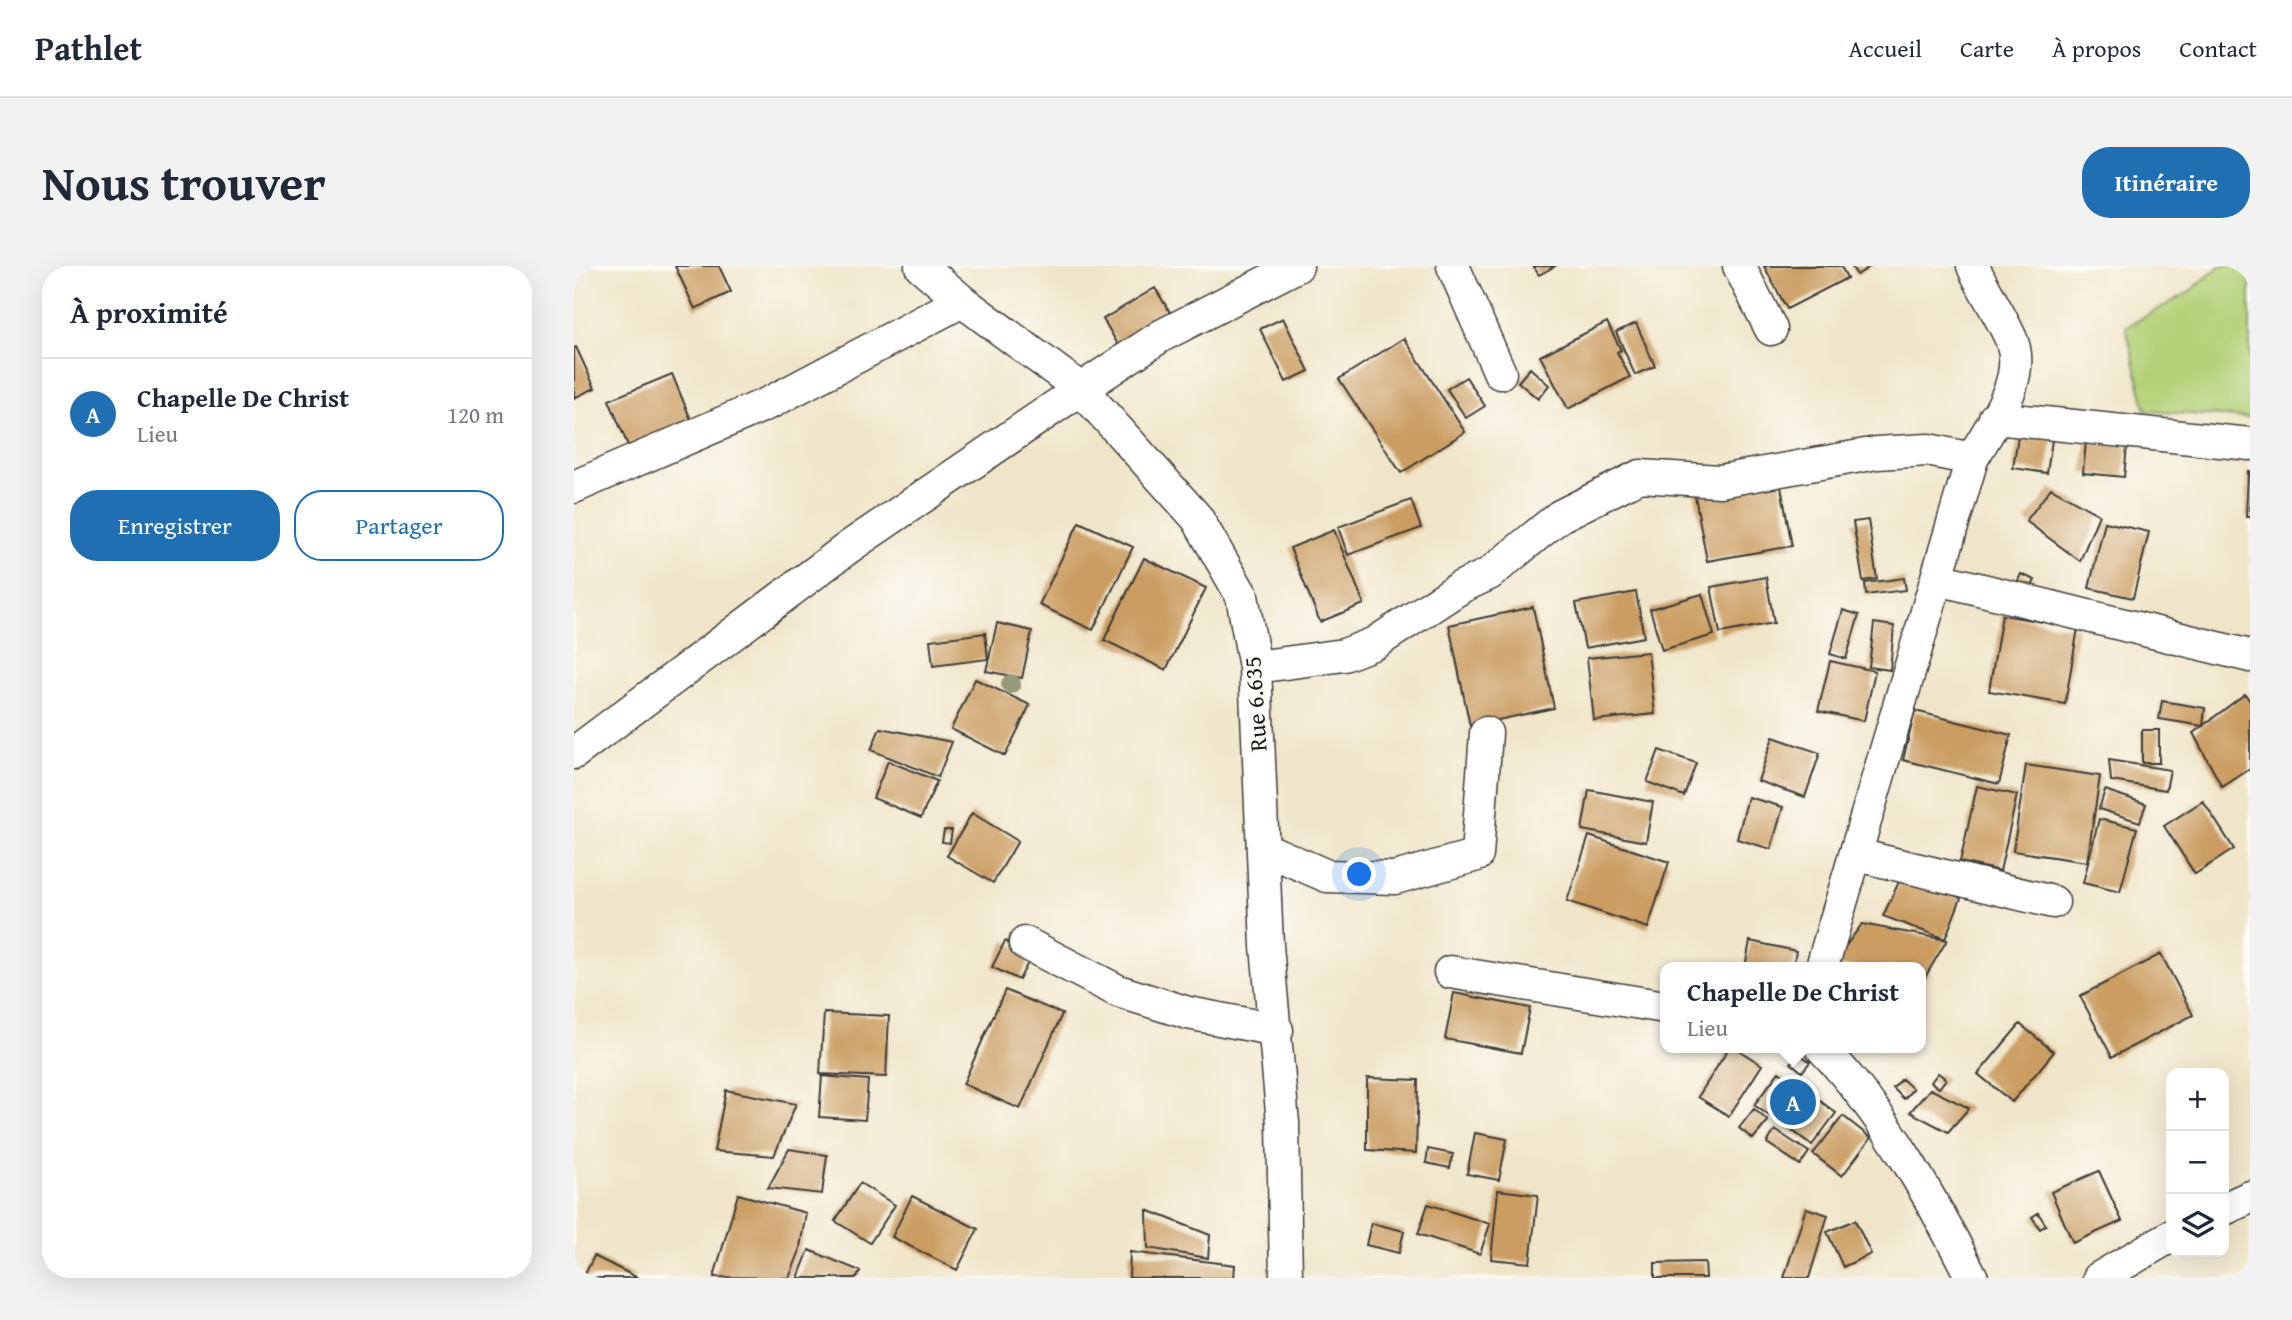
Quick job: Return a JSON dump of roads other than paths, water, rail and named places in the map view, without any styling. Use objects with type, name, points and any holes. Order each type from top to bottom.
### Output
[{"type":"street","name":"Rue 6.635","points":[[921,266],[962,301],[1081,389],[1197,518],[1242,596],[1255,667],[1265,849],[1267,946],[1277,1030],[1283,1123],[1286,1278]]},
{"type":"street","points":[[574,753],[849,547],[1081,389],[1161,336],[1297,266]]},
{"type":"street","points":[[1453,266],[1500,373]]},
{"type":"street","points":[[1739,266],[1771,329]]},
{"type":"street","points":[[1824,962],[1972,459],[2009,392],[2014,372],[2012,340],[1973,266]]},
{"type":"street","points":[[574,487],[771,402],[962,301]]},
{"type":"street","points":[[1994,418],[2250,444]]},
{"type":"street","points":[[1255,667],[1345,655],[1375,643],[1461,587],[1489,574],[1560,516],[1640,476],[1720,481],[1877,453],[1928,450],[1972,459]]},
{"type":"street","points":[[1938,579],[2250,656]]},
{"type":"street","points":[[1265,849],[1327,876],[1340,877],[1395,878],[1477,855],[1486,733]]},
{"type":"street","points":[[1857,855],[2053,902]]},
{"type":"street","points":[[1025,943],[1118,991],[1188,1013],[1277,1030]]},
{"type":"street","points":[[1450,972],[1660,1006]]},
{"type":"street","points":[[1827,1053],[1857,1084],[1937,1207],[1972,1278]]},
{"type":"street","points":[[2229,1206],[2250,1196]]},
{"type":"street","points":[[2099,1278],[2166,1239]]},
{"type":"place","name":"Chapelle De Christ","points":[[1793,1102]]}]
